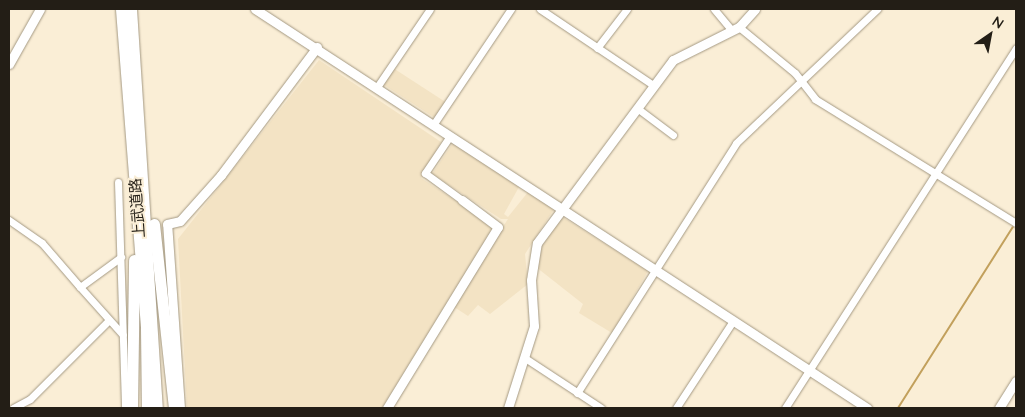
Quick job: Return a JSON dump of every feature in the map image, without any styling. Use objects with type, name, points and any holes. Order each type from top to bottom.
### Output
[{"type":"highway","name":"上武道路","points":[[121,9],[136,139],[156,408]]},
{"type":"highway","name":"上武道路","points":[[131,9],[147,408]]},
{"type":"highway","points":[[132,408],[136,139]]},
{"type":"highway","points":[[136,139],[174,408]]},
{"type":"street","points":[[9,64],[40,9]]},
{"type":"street","points":[[255,9],[317,47],[560,210],[656,270],[867,408]]},
{"type":"street","points":[[377,87],[430,9]]},
{"type":"street","points":[[433,125],[511,9]]},
{"type":"street","points":[[540,9],[654,85]]},
{"type":"street","points":[[597,48],[627,9]]},
{"type":"street","points":[[714,9],[801,80],[815,99],[938,172],[1016,223]]},
{"type":"street","points":[[508,408],[534,326],[534,250],[560,210],[673,60],[735,28],[755,9]]},
{"type":"street","points":[[577,392],[736,143],[877,9]]},
{"type":"street","points":[[180,408],[167,224],[180,221],[220,175],[317,47]]},
{"type":"street","points":[[785,408],[1016,48]]},
{"type":"street","points":[[637,108],[673,135]]},
{"type":"street","points":[[387,408],[498,227],[424,173],[450,136]]},
{"type":"street","points":[[118,182],[125,408]]},
{"type":"street","points":[[9,220],[42,242],[108,321],[123,335]]},
{"type":"street","points":[[80,287],[121,257]]},
{"type":"street","points":[[13,408],[30,400],[108,321]]},
{"type":"street","points":[[676,408],[733,321]]},
{"type":"street","points":[[525,358],[601,408]]},
{"type":"street","points":[[999,408],[1016,381]]},
{"type":"shaded area","points":[[319,60],[441,142],[421,178],[491,224],[492,229],[382,408],[187,408],[178,239]]},
{"type":"shaded area","points":[[393,68],[446,102],[435,118],[383,84]]},
{"type":"shaded area","points":[[453,143],[519,187],[504,214],[508,217],[528,192],[554,209],[525,254],[528,284],[490,314],[478,305],[468,316],[451,305],[508,219],[501,219],[432,174]]},
{"type":"shaded area","points":[[564,218],[648,271],[612,333],[579,313],[583,304],[536,267],[543,242],[558,219]]},
{"type":"waterway","points":[[898,408],[1013,227]]}]
